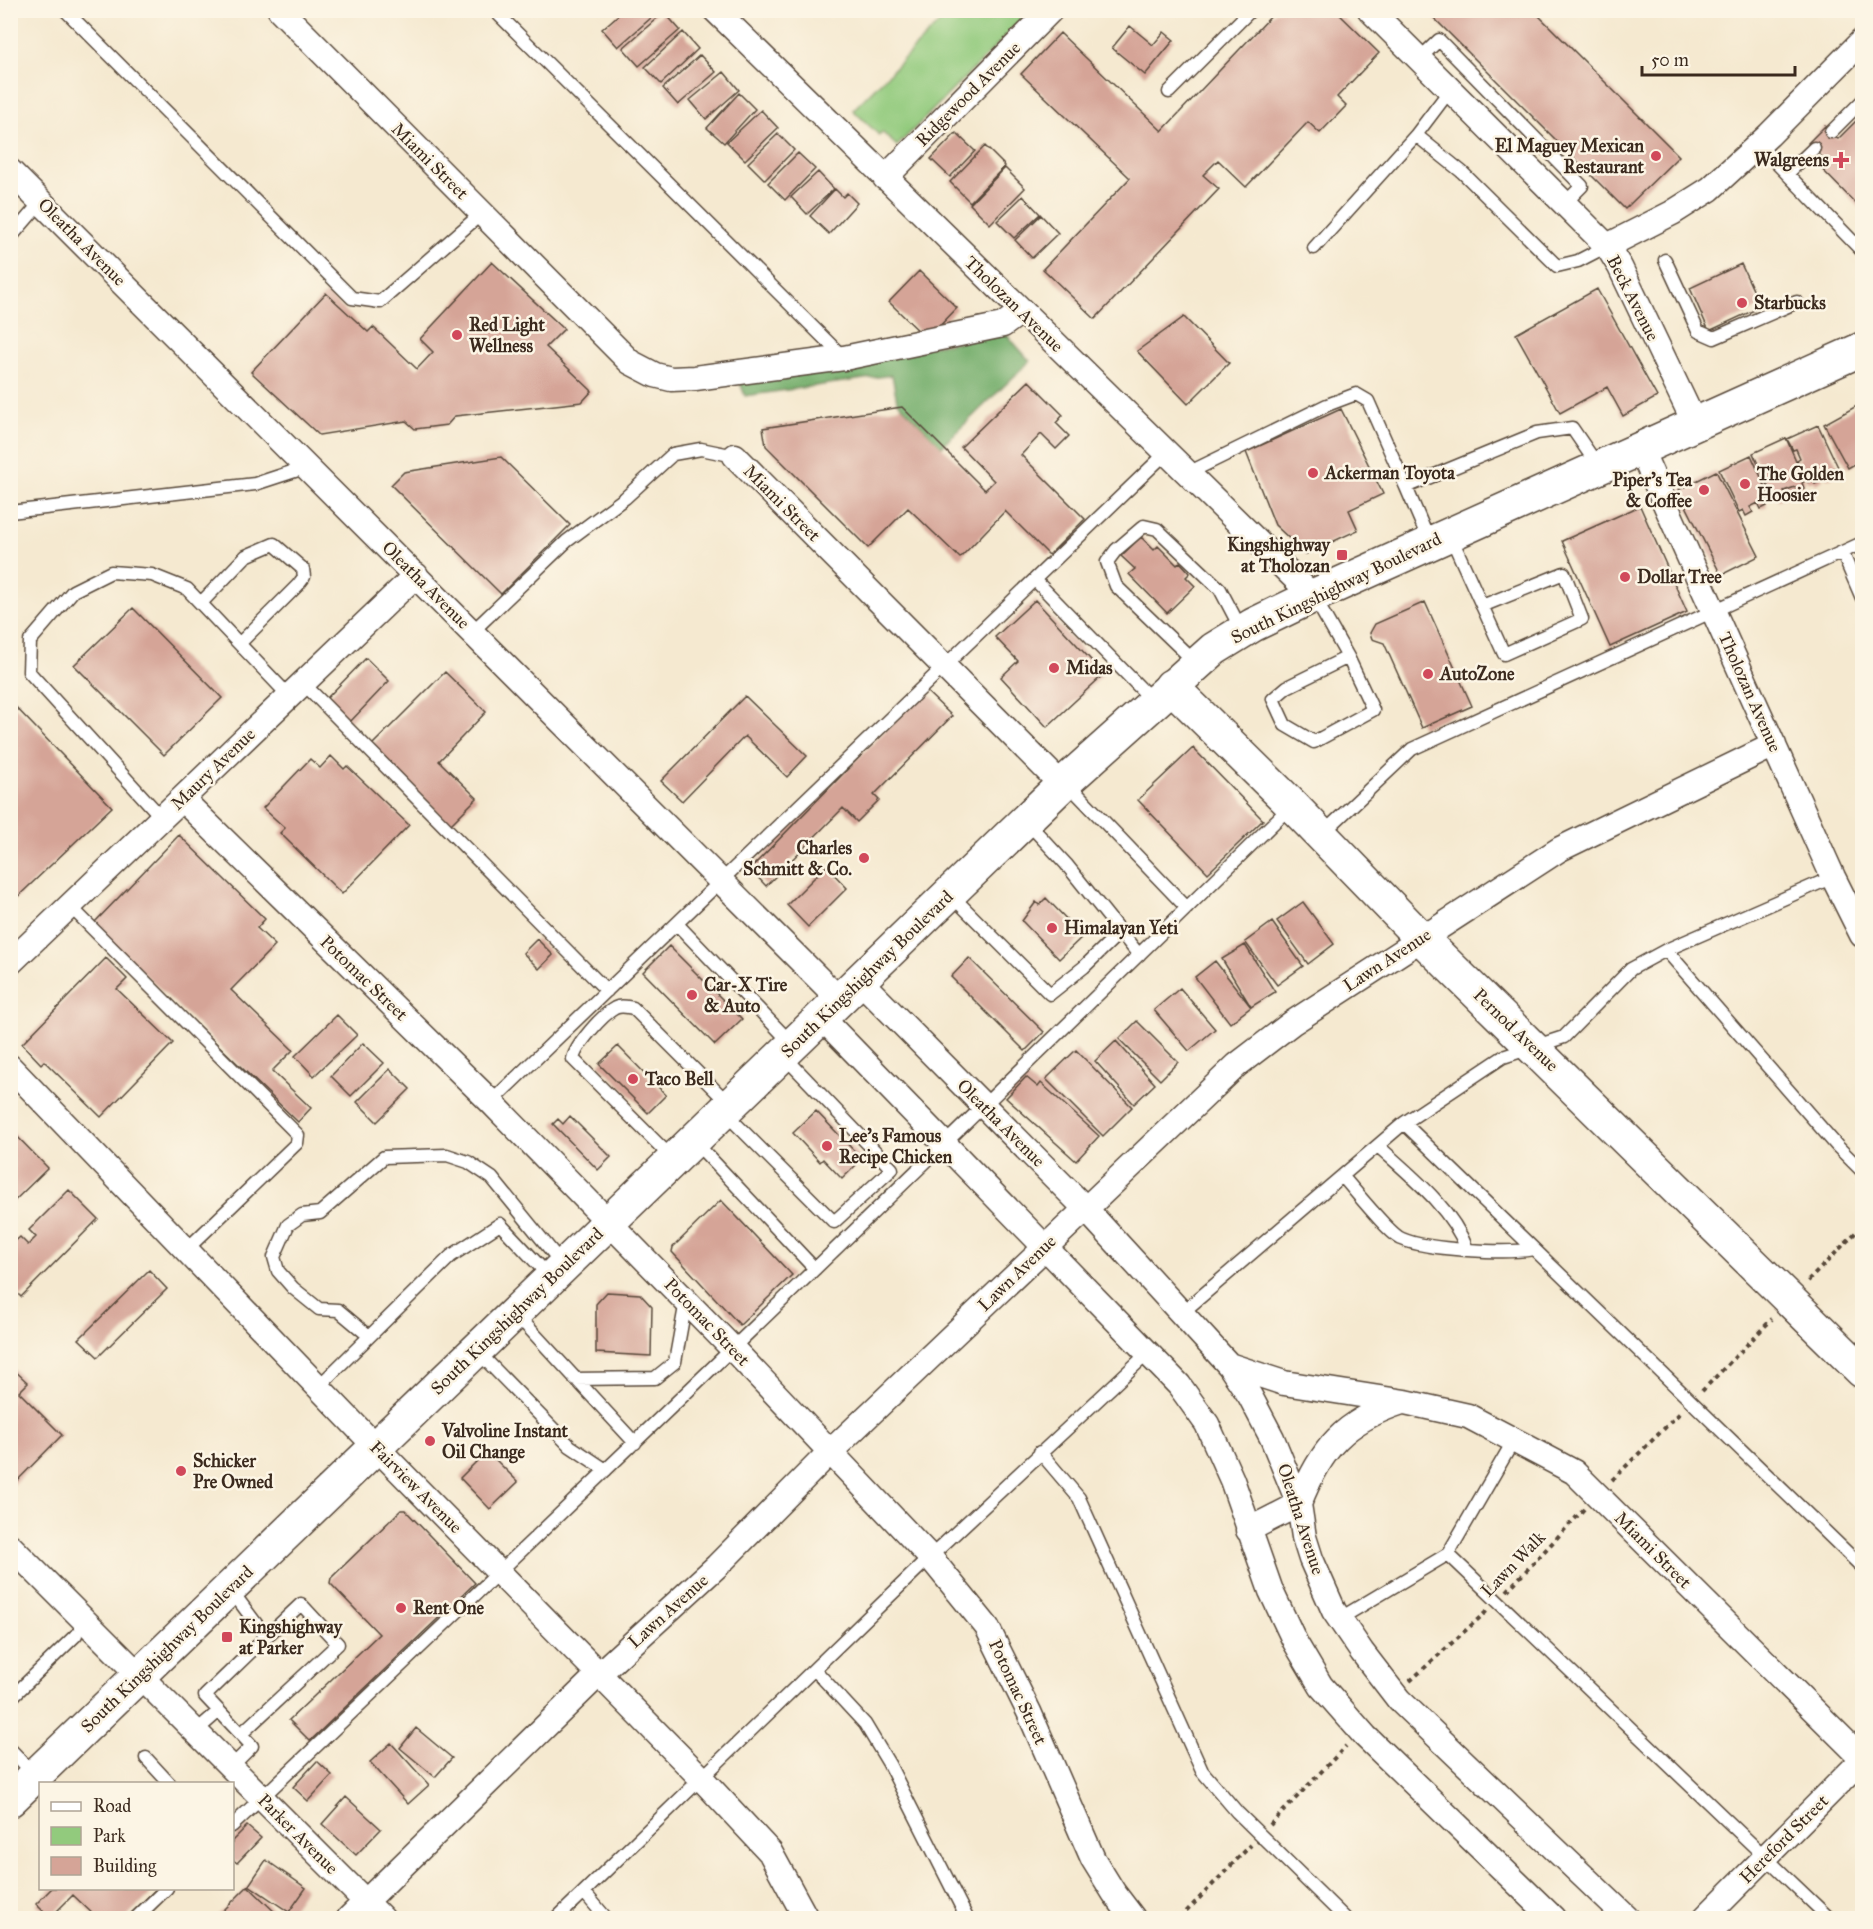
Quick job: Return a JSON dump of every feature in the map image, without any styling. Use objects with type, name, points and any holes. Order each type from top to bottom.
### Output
[{"type":"main road","name":"South Kingshighway Boulevard","points":[[10,1800],[1026,820],[1214,648],[1242,631],[1313,596],[1598,466],[1863,349]]},
{"type":"main road","name":"Pernod Avenue","points":[[1162,694],[1292,805],[1421,938],[1863,1371]]},
{"type":"street","name":"Miami Street","points":[[280,10],[630,362],[655,375],[670,379],[695,378],[844,358],[1003,325],[1022,311]]},
{"type":"street","name":"Tholozan Avenue","points":[[715,10],[1313,596]]},
{"type":"street","name":"Ridgewood Avenue","points":[[885,178],[1051,10]]},
{"type":"street","name":"Beck Avenue","points":[[1370,10],[1607,246],[1620,267],[1695,424]]},
{"type":"street","points":[[1607,246],[1701,197],[1759,145],[1863,41]]},
{"type":"street","name":"Oleatha Avenue","points":[[10,171],[841,1000],[985,1107],[1183,1312],[1229,1365],[1250,1396],[1272,1438],[1299,1504],[1304,1537],[1311,1559],[1339,1619],[1395,1695],[1627,1918]]},
{"type":"street","name":"Tholozan Avenue","points":[[1640,448],[1833,878],[1863,935]]},
{"type":"street","name":"Miami Street","points":[[735,456],[1064,784]]},
{"type":"street","name":"Maury Avenue","points":[[10,963],[416,575]]},
{"type":"street","name":"Lawn Avenue","points":[[366,1913],[599,1674],[717,1566],[830,1452],[1084,1207],[1237,1065],[1292,1023],[1560,849],[1774,745]]},
{"type":"street","name":"Potomac Street","points":[[182,799],[491,1102],[732,1348],[930,1557],[987,1627],[1029,1712],[1093,1859],[1133,1918]]},
{"type":"street","name":"Oleatha Avenue","points":[[841,1000],[944,1145],[1149,1352],[1179,1385],[1207,1425],[1232,1480],[1271,1591],[1295,1642],[1321,1686],[1360,1731],[1553,1918]]},
{"type":"street","name":"Fairview Avenue","points":[[10,1067],[318,1387],[701,1778],[770,1852],[806,1918]]},
{"type":"street","name":"Miami Street","points":[[1229,1365],[1284,1383],[1405,1402],[1468,1416],[1574,1472],[1863,1759]]},
{"type":"street","name":"Miami Street","points":[[1299,1504],[1312,1471],[1331,1444],[1356,1422],[1377,1410],[1405,1402]]},
{"type":"street","points":[[1248,1530],[1299,1504]]},
{"type":"street","name":"Parker Avenue","points":[[10,1546],[262,1798],[366,1913]]},
{"type":"street","name":"Hereford Street","points":[[1705,1918],[1863,1759]]},
{"type":"lane","points":[[65,10],[352,298],[380,302],[482,213]]},
{"type":"lane","points":[[494,10],[844,358]]},
{"type":"lane","points":[[1169,92],[1251,10]]},
{"type":"lane","points":[[1419,58],[1439,40],[1582,186],[1565,203]]},
{"type":"lane","points":[[1314,248],[1416,135],[1450,90]]},
{"type":"lane","points":[[1831,132],[1863,101]]},
{"type":"lane","points":[[1416,135],[1462,172],[1557,266],[1578,261],[1607,246]]},
{"type":"lane","points":[[1759,145],[1863,251]]},
{"type":"lane","points":[[1787,174],[1814,148]]},
{"type":"lane","points":[[10,238],[41,202]]},
{"type":"lane","points":[[1665,260],[1698,331],[1704,336],[1714,338],[1797,302]]},
{"type":"lane","points":[[1188,473],[1327,405],[1356,394],[1368,401],[1406,487],[1482,606],[1504,654],[1582,619],[1564,573],[1482,606]]},
{"type":"lane","points":[[1406,487],[1538,433],[1572,428],[1598,466]]},
{"type":"lane","name":"Miami Street","points":[[473,631],[567,541],[625,498],[673,454],[701,449],[735,456]]},
{"type":"lane","points":[[491,1102],[1166,453]]},
{"type":"lane","points":[[10,512],[255,484],[307,467]]},
{"type":"lane","points":[[1197,664],[1116,586],[1107,562],[1116,550],[1143,526],[1157,529],[1220,589],[1242,631]]},
{"type":"lane","points":[[1321,835],[1412,749],[1863,543]]},
{"type":"lane","points":[[201,603],[246,556],[274,544],[303,569],[304,577],[298,585],[240,643]]},
{"type":"lane","points":[[1842,552],[1863,598]]},
{"type":"lane","points":[[162,818],[29,672],[30,641],[73,591],[111,572],[152,575],[187,589],[240,643],[296,690],[607,991]]},
{"type":"lane","points":[[1035,580],[1162,694]]},
{"type":"lane","points":[[1313,596],[1348,657],[1373,710],[1314,742],[1286,725],[1273,699],[1287,687],[1348,657]]},
{"type":"lane","points":[[1064,784],[1187,908]]},
{"type":"lane","points":[[234,1824],[501,1572],[985,1107],[1292,805]]},
{"type":"lane","points":[[1026,820],[1139,955]]},
{"type":"lane","points":[[1183,1312],[1404,1123],[1503,1057],[1535,1048],[1564,1036],[1631,969],[1666,950],[1833,878]]},
{"type":"lane","points":[[950,894],[1050,994],[1084,967],[1120,932]]},
{"type":"lane","points":[[70,906],[298,1135],[297,1143],[186,1250]]},
{"type":"lane","points":[[677,924],[788,1051],[842,1117],[892,1169],[834,1222],[785,1173],[633,1008],[616,1007],[609,1012],[580,1043],[573,1059],[578,1066],[684,1150],[815,1269]]},
{"type":"lane","points":[[1666,950],[1837,1146],[1863,1172]]},
{"type":"lane","points":[[1404,1123],[1863,1567]]},
{"type":"lane","points":[[1378,1146],[1430,1195],[1462,1235],[1467,1249]]},
{"type":"lane","points":[[369,1336],[338,1310],[319,1309],[293,1288],[278,1271],[274,1257],[288,1225],[302,1215],[320,1213],[384,1157],[447,1155],[468,1162],[492,1178],[557,1272]]},
{"type":"lane","points":[[1342,1176],[1401,1239],[1467,1249],[1516,1253],[1534,1250]]},
{"type":"lane","points":[[318,1387],[451,1256],[500,1224],[557,1272]]},
{"type":"lane","points":[[575,1379],[654,1378],[675,1362],[686,1301]]},
{"type":"lane","points":[[515,1313],[635,1443]]},
{"type":"lane","points":[[476,1350],[570,1446],[606,1470]]},
{"type":"lane","points":[[557,1918],[930,1557],[1149,1352]]},
{"type":"lane","points":[[1339,1619],[1448,1554],[1514,1440]]},
{"type":"lane","points":[[1040,1452],[1079,1498],[1202,1771],[1260,1836],[1345,1918]]},
{"type":"lane","points":[[1448,1554],[1829,1918]]},
{"type":"lane","points":[[230,1589],[266,1637]]},
{"type":"lane","points":[[231,1767],[252,1746],[206,1696],[301,1604],[338,1644],[241,1734]]},
{"type":"lane","points":[[10,1699],[76,1635]]},
{"type":"lane","points":[[815,1670],[865,1724],[889,1764],[967,1918]]},
{"type":"lane","points":[[196,1731],[219,1712]]},
{"type":"lane","points":[[10,1749],[35,1775]]},
{"type":"lane","points":[[146,1758],[169,1782]]},
{"type":"lane","points":[[136,1918],[165,1890]]},
{"type":"lane","points":[[584,1892],[606,1918]]},
{"type":"path","name":"Lawn Walk","points":[[1395,1695],[1497,1601],[1597,1495],[1863,1226]]},
{"type":"path","points":[[1180,1918],[1360,1731]]},
{"type":"green space","points":[[951,11],[1031,11],[897,146],[882,132],[879,135],[853,110]]},
{"type":"green space","points":[[1006,334],[1030,361],[941,447],[897,401],[892,375],[745,396],[738,377]]},
{"type":"building","points":[[624,10],[660,10],[618,47],[602,29]]},
{"type":"building","points":[[1277,10],[1335,10],[1379,53],[1337,97],[1346,106],[1320,133],[1308,122],[1246,187],[1218,160],[1203,175],[1219,189],[1095,319],[1043,269],[1130,178],[1021,74],[1060,33],[1162,131]]},
{"type":"building","points":[[1426,10],[1533,10],[1679,156],[1625,209]]},
{"type":"building","points":[[664,12],[680,30],[639,66],[623,48]]},
{"type":"building","points":[[1130,26],[1153,45],[1164,32],[1174,40],[1145,75],[1112,48]]},
{"type":"building","points":[[683,32],[698,49],[661,84],[645,67]]},
{"type":"building","points":[[700,55],[716,72],[678,105],[663,88]]},
{"type":"building","points":[[724,72],[739,90],[706,119],[690,100]]},
{"type":"building","points":[[739,93],[755,109],[724,143],[707,128]]},
{"type":"building","points":[[761,110],[778,128],[745,160],[727,142]]},
{"type":"building","name":"Walgreens","points":[[1862,115],[1862,210],[1816,163],[1822,157],[1808,143],[1825,126],[1838,139]]},
{"type":"building","points":[[956,133],[975,151],[950,177],[931,159]]},
{"type":"building","points":[[778,134],[794,150],[765,180],[748,163]]},
{"type":"building","points":[[985,146],[1005,166],[970,202],[950,182]]},
{"type":"building","points":[[798,153],[815,169],[785,200],[768,183]]},
{"type":"building","points":[[1005,168],[1025,188],[990,224],[970,204]]},
{"type":"building","points":[[818,172],[834,189],[807,214],[791,197]]},
{"type":"building","points":[[835,189],[843,197],[847,193],[857,203],[829,234],[810,216]]},
{"type":"building","points":[[1023,196],[1040,214],[1014,238],[997,221]]},
{"type":"building","points":[[1041,215],[1058,233],[1032,258],[1015,240]]},
{"type":"building","points":[[492,262],[564,329],[546,347],[592,391],[582,402],[455,416],[447,425],[415,429],[406,421],[319,435],[251,372],[326,293],[368,332],[373,327],[417,369],[433,352],[420,339]]},
{"type":"building","points":[[1741,264],[1761,307],[1709,331],[1690,288]]},
{"type":"building","points":[[919,271],[957,308],[927,339],[889,302]]},
{"type":"building","points":[[1597,289],[1657,397],[1623,416],[1607,387],[1560,413],[1516,334]]},
{"type":"building","points":[[1184,317],[1229,363],[1188,404],[1137,351]]},
{"type":"building","points":[[1029,381],[1063,415],[1056,423],[1069,436],[1056,449],[1041,434],[1021,455],[1085,519],[1049,555],[1005,511],[960,558],[908,508],[868,548],[766,446],[763,428],[902,407],[985,490],[994,481],[961,447]]},
{"type":"building","points":[[1862,403],[1862,465],[1860,461],[1848,468],[1824,424]]},
{"type":"building","name":"Ackerman Toyota","points":[[1341,409],[1383,494],[1349,510],[1358,530],[1306,554],[1275,525],[1246,452]]},
{"type":"building","points":[[1818,425],[1838,467],[1833,469],[1836,475],[1827,479],[1825,474],[1821,475],[1823,480],[1815,484],[1813,480],[1808,482],[1797,460],[1800,458],[1796,449],[1793,450],[1787,439]]},
{"type":"building","points":[[1786,438],[1805,481],[1802,483],[1804,488],[1797,491],[1795,487],[1784,491],[1787,496],[1778,500],[1776,496],[1773,497],[1753,453]]},
{"type":"building","name":"The Golden Hoosier","points":[[1751,455],[1770,497],[1765,500],[1767,506],[1761,509],[1758,503],[1750,507],[1753,512],[1746,516],[1743,510],[1739,512],[1719,470]]},
{"type":"building","points":[[501,457],[570,525],[501,594],[391,485],[404,472]]},
{"type":"building","points":[[1716,471],[1759,556],[1721,575],[1678,490]]},
{"type":"building","name":"Dollar Tree","points":[[1640,506],[1687,612],[1610,647],[1562,541]]},
{"type":"building","points":[[1141,537],[1154,550],[1158,546],[1177,565],[1180,562],[1190,573],[1186,577],[1195,586],[1167,613],[1129,574],[1135,569],[1121,556]]},
{"type":"building","name":"Midas","points":[[1035,600],[1104,674],[1047,727],[1001,677],[1018,661],[995,637]]},
{"type":"building","name":"AutoZone","points":[[1425,602],[1472,706],[1422,728],[1384,643],[1372,639],[1370,633],[1375,624]]},
{"type":"building","points":[[133,608],[222,698],[164,755],[74,665]]},
{"type":"building","points":[[366,658],[389,681],[350,722],[326,699]]},
{"type":"building","points":[[445,672],[486,712],[439,761],[477,798],[450,825],[370,747]]},
{"type":"building","points":[[925,690],[952,716],[874,795],[879,800],[857,822],[843,808],[766,886],[750,869]]},
{"type":"building","points":[[745,696],[807,756],[787,777],[745,736],[682,801],[661,781]]},
{"type":"building","points":[[10,701],[112,807],[10,904]]},
{"type":"building","points":[[1193,748],[1263,820],[1208,873],[1138,800]]},
{"type":"building","points":[[331,756],[344,769],[347,766],[409,825],[342,894],[280,833],[285,828],[263,808],[310,759],[320,768]]},
{"type":"building","points":[[179,835],[265,919],[257,928],[275,945],[231,990],[293,1050],[272,1071],[311,1108],[298,1122],[93,924]]},
{"type":"building","points":[[826,866],[847,888],[808,927],[787,905]]},
{"type":"building","name":"Himalayan Yeti","points":[[1046,898],[1083,936],[1059,959],[1022,921],[1036,902],[1039,905]]},
{"type":"building","points":[[1303,902],[1334,944],[1308,964],[1277,921]]},
{"type":"building","points":[[1272,922],[1303,966],[1277,985],[1245,942]]},
{"type":"building","points":[[537,939],[553,955],[539,969],[523,953]]},
{"type":"building","points":[[1245,945],[1275,992],[1251,1007],[1222,959]]},
{"type":"building","name":"Car-X Tire & Auto","points":[[669,946],[742,1019],[715,1045],[643,972]]},
{"type":"building","points":[[106,958],[127,979],[117,989],[173,1043],[101,1117],[44,1061],[41,1064],[22,1044]]},
{"type":"building","points":[[969,958],[1044,1032],[1025,1051],[951,977]]},
{"type":"building","points":[[1215,961],[1251,1007],[1230,1023],[1195,977]]},
{"type":"building","points":[[1180,988],[1215,1029],[1189,1051],[1154,1010]]},
{"type":"building","points":[[337,1015],[357,1035],[314,1076],[295,1056]]},
{"type":"building","points":[[1137,1021],[1178,1062],[1160,1080],[1119,1039]]},
{"type":"building","points":[[1116,1041],[1155,1084],[1134,1104],[1095,1061]]},
{"type":"building","points":[[363,1043],[384,1063],[351,1096],[331,1076]]},
{"type":"building","name":"Taco Bell","points":[[618,1046],[666,1095],[648,1113],[599,1064]]},
{"type":"building","points":[[1076,1050],[1132,1107],[1103,1136],[1046,1079]]},
{"type":"building","points":[[390,1069],[410,1089],[377,1122],[357,1102]]},
{"type":"building","points":[[1026,1077],[1038,1087],[1041,1083],[1099,1136],[1076,1161],[1006,1098]]},
{"type":"building","name":"Lee's Famous Recipe Chicken","points":[[816,1111],[862,1159],[842,1179],[823,1159],[820,1162],[793,1133]]},
{"type":"building","points":[[570,1116],[611,1157],[598,1170],[553,1124],[558,1119],[563,1124]]},
{"type":"building","points":[[10,1129],[48,1168],[10,1205]]},
{"type":"building","points":[[69,1190],[98,1219],[21,1297],[10,1286],[10,1246],[20,1237],[28,1245],[36,1237],[29,1230]]},
{"type":"building","points":[[721,1200],[792,1275],[740,1325],[672,1252],[673,1247]]},
{"type":"building","points":[[149,1270],[167,1289],[98,1357],[79,1339]]},
{"type":"building","points":[[607,1292],[640,1294],[652,1307],[651,1356],[596,1353],[596,1304]]},
{"type":"building","points":[[10,1366],[28,1383],[19,1392],[62,1435],[10,1488]]},
{"type":"building","points":[[487,1451],[518,1482],[490,1509],[460,1478]]},
{"type":"building","name":"Rent One","points":[[401,1510],[405,1510],[475,1583],[310,1741],[289,1720],[379,1634],[330,1583],[331,1578]]},
{"type":"building","points":[[416,1728],[452,1758],[435,1777],[400,1748]]},
{"type":"building","points":[[391,1743],[429,1785],[408,1804],[370,1762]]},
{"type":"building","points":[[317,1761],[332,1775],[308,1801],[293,1787]]},
{"type":"building","points":[[346,1797],[381,1829],[356,1855],[322,1824]]},
{"type":"building","points":[[247,1826],[261,1838],[237,1863],[234,1861],[234,1839]]},
{"type":"building","points":[[266,1860],[306,1888],[289,1912],[249,1885]]},
{"type":"building","points":[[248,1886],[281,1918],[214,1918],[224,1910]]},
{"type":"building","points":[[50,1890],[155,1890],[126,1918],[97,1918],[73,1895],[50,1918],[36,1904]]},
{"type":"place","name":"El Maguey Mexican Restaurant","points":[[1656,156]]},
{"type":"place","name":"Walgreens","points":[[1841,160]]},
{"type":"place","name":"Starbucks","points":[[1742,303]]},
{"type":"place","name":"Red Light Wellness","points":[[457,335]]},
{"type":"place","name":"Ackerman Toyota","points":[[1313,473]]},
{"type":"place","name":"The Golden Hoosier","points":[[1745,484]]},
{"type":"place","name":"Piper’s Tea & Coffee","points":[[1704,490]]},
{"type":"place","name":"Kingshighway at Tholozan","points":[[1342,555]]},
{"type":"place","name":"Dollar Tree","points":[[1625,577]]},
{"type":"place","name":"Midas","points":[[1054,668]]},
{"type":"place","name":"AutoZone","points":[[1428,674]]},
{"type":"place","name":"Charles Schmitt & Co.","points":[[864,858]]},
{"type":"place","name":"Himalayan Yeti","points":[[1052,928]]},
{"type":"place","name":"Car-X Tire & Auto","points":[[692,995]]},
{"type":"place","name":"Taco Bell","points":[[633,1079]]},
{"type":"place","name":"Lee's Famous Recipe Chicken","points":[[827,1146]]},
{"type":"place","name":"Valvoline Instant Oil Change","points":[[430,1441]]},
{"type":"place","name":"Schicker Pre Owned","points":[[181,1471]]},
{"type":"place","name":"Rent One","points":[[401,1608]]},
{"type":"place","name":"Kingshighway at Parker","points":[[227,1637]]}]
